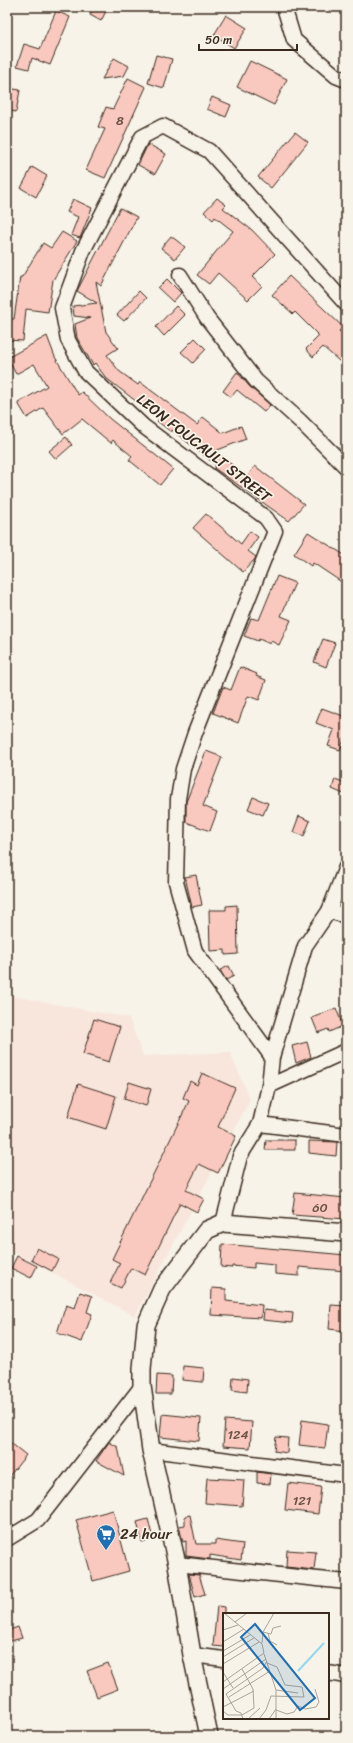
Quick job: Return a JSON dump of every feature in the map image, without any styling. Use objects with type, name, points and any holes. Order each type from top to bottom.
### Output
[{"type":"main road","points":[[209,1736],[192,1655],[177,1564],[151,1450],[142,1386],[146,1325],[162,1289],[207,1230],[223,1223],[346,1233]]},
{"type":"street","points":[[284,7],[294,40],[336,76],[346,80]]},
{"type":"street","name":"LEON FOUCAULT STREET","points":[[272,1057],[195,951],[176,882],[178,799],[183,769],[195,733],[275,531],[266,518],[143,426],[84,371],[68,340],[62,308],[83,251],[142,137],[163,126],[209,151],[346,304]]},
{"type":"street","points":[[180,275],[206,318],[256,381],[300,421],[346,467]]},
{"type":"street","points":[[223,1223],[240,1156],[260,1124],[269,1086],[272,1057],[305,946],[329,911],[346,867]]},
{"type":"street","points":[[329,911],[346,916]]},
{"type":"street","points":[[269,1086],[346,1051]]},
{"type":"street","points":[[260,1124],[346,1135]]},
{"type":"street","points":[[7,1539],[38,1520],[142,1386]]},
{"type":"street","points":[[151,1450],[346,1475]]},
{"type":"street","points":[[177,1564],[346,1582]]},
{"type":"street","points":[[192,1655],[223,1659]]},
{"type":"street","points":[[329,1673],[346,1676]]},
{"type":"shaded area","points":[[7,995],[129,1018],[143,1056],[230,1052],[250,1100],[135,1316],[7,1249]]},
{"type":"building","points":[[94,7],[108,7],[101,21],[90,15]]},
{"type":"building","points":[[56,11],[70,17],[50,65],[32,58],[29,69],[17,66],[24,44],[40,49]]},
{"type":"building","points":[[226,15],[247,28],[234,48],[214,35]]},
{"type":"building","points":[[156,55],[172,59],[164,88],[148,83]]},
{"type":"building","points":[[114,58],[129,66],[124,76],[102,79]]},
{"type":"building","points":[[250,61],[287,79],[274,105],[237,87]]},
{"type":"building","points":[[128,78],[146,87],[105,178],[86,170],[105,129],[98,127],[106,107],[113,109]]},
{"type":"building","points":[[7,88],[20,90],[16,112],[7,110]]},
{"type":"building","points":[[212,97],[231,105],[226,117],[207,109]]},
{"type":"building","points":[[295,132],[308,142],[271,188],[258,177]]},
{"type":"building","points":[[148,144],[166,154],[155,174],[138,165]]},
{"type":"building","points":[[32,167],[47,176],[36,197],[21,188]]},
{"type":"building","points":[[217,198],[226,205],[223,208],[252,230],[275,254],[252,277],[262,286],[248,300],[218,273],[209,284],[197,275],[233,231],[215,217],[213,220],[204,212]]},
{"type":"building","points":[[73,199],[92,208],[80,238],[71,235],[78,217],[67,212]]},
{"type":"building","points":[[120,208],[137,217],[101,286],[96,282],[106,332],[118,348],[107,355],[119,371],[138,385],[140,382],[197,425],[203,417],[223,433],[241,426],[246,439],[215,451],[247,477],[255,466],[304,504],[289,521],[214,468],[216,465],[172,430],[171,432],[157,421],[159,419],[106,378],[95,363],[93,365],[77,338],[75,324],[90,318],[74,316],[73,306],[97,303],[77,291]]},
{"type":"building","points":[[62,232],[77,241],[53,280],[48,312],[26,309],[23,341],[7,340],[7,319],[14,319],[20,277],[22,277],[43,243],[51,248]]},
{"type":"building","points":[[171,236],[185,247],[175,259],[161,248]]},
{"type":"building","points":[[289,276],[343,327],[339,331],[346,337],[346,367],[323,347],[313,357],[306,349],[319,336],[295,312],[293,314],[272,295]]},
{"type":"building","points":[[167,279],[181,293],[173,302],[158,288]]},
{"type":"building","points":[[139,291],[146,298],[124,321],[117,315]]},
{"type":"building","points":[[176,306],[185,315],[164,336],[156,327]]},
{"type":"building","points":[[47,336],[55,357],[78,395],[82,392],[110,419],[173,469],[160,485],[129,460],[132,456],[113,440],[111,443],[82,419],[63,434],[43,408],[27,418],[18,403],[47,386],[34,364],[16,374],[7,358]]},
{"type":"building","points":[[195,338],[206,349],[193,363],[181,352]]},
{"type":"building","points":[[237,372],[250,387],[270,405],[264,412],[237,390],[231,397],[223,391]]},
{"type":"building","points":[[66,437],[72,445],[56,459],[49,451]]},
{"type":"building","points":[[206,514],[241,544],[250,531],[258,537],[248,551],[256,557],[243,572],[193,528]]},
{"type":"building","points":[[308,532],[346,556],[346,585],[313,563],[311,566],[294,554]]},
{"type":"building","points":[[277,576],[295,583],[281,616],[291,620],[279,645],[271,641],[270,644],[259,639],[258,641],[244,636],[251,618],[259,620]]},
{"type":"building","points":[[323,639],[335,643],[326,667],[314,662]]},
{"type":"building","points":[[240,667],[257,674],[256,676],[266,680],[259,700],[248,696],[238,723],[213,713],[223,687],[231,690]]},
{"type":"building","points":[[322,708],[346,717],[346,735],[340,750],[328,746],[334,730],[316,723]]},
{"type":"building","points":[[206,751],[222,757],[203,806],[217,812],[210,831],[186,822],[186,802]]},
{"type":"building","points":[[335,779],[346,783],[346,795],[332,789]]},
{"type":"building","points":[[253,797],[268,803],[263,815],[248,809]]},
{"type":"building","points":[[299,816],[310,821],[304,836],[293,832]]},
{"type":"building","points":[[196,875],[202,905],[192,907],[185,877]]},
{"type":"building","points":[[237,905],[238,954],[225,955],[225,950],[210,951],[209,910],[226,910],[226,906]]},
{"type":"building","points":[[229,966],[234,976],[226,980],[220,970]]},
{"type":"building","points":[[336,1008],[343,1026],[329,1032],[328,1029],[318,1033],[312,1018]]},
{"type":"building","points":[[94,1019],[120,1027],[109,1062],[83,1054]]},
{"type":"building","points":[[307,1042],[311,1057],[296,1063],[292,1046]]},
{"type":"building","points":[[202,1073],[235,1088],[218,1127],[236,1136],[218,1173],[199,1164],[186,1190],[204,1199],[197,1212],[180,1203],[145,1275],[131,1268],[121,1288],[110,1283],[120,1263],[112,1259],[189,1101],[183,1098],[190,1081],[197,1085]]},
{"type":"building","points":[[129,1082],[151,1089],[146,1106],[124,1099]]},
{"type":"building","points":[[78,1084],[116,1096],[106,1129],[68,1117]]},
{"type":"building","points":[[266,1140],[295,1140],[295,1150],[265,1150]]},
{"type":"building","points":[[309,1141],[337,1142],[336,1156],[309,1153]]},
{"type":"building","points":[[295,1193],[346,1198],[346,1219],[292,1215]]},
{"type":"building","points":[[222,1244],[346,1255],[346,1271],[299,1267],[299,1276],[275,1274],[275,1265],[254,1263],[254,1268],[232,1266],[232,1268],[221,1267]]},
{"type":"building","points":[[37,1248],[58,1259],[52,1271],[31,1260]]},
{"type":"building","points":[[17,1256],[37,1266],[31,1278],[11,1268]]},
{"type":"building","points":[[212,1288],[226,1289],[226,1301],[262,1305],[261,1318],[211,1315]]},
{"type":"building","points":[[80,1292],[92,1296],[87,1312],[92,1314],[82,1342],[57,1333],[66,1305],[75,1308]]},
{"type":"building","points":[[331,1305],[346,1306],[346,1331],[329,1329]]},
{"type":"building","points":[[264,1310],[293,1313],[292,1323],[263,1320]]},
{"type":"building","points":[[183,1366],[204,1368],[203,1382],[182,1380]]},
{"type":"building","points":[[157,1375],[172,1376],[171,1394],[156,1394]]},
{"type":"building","points":[[233,1377],[248,1379],[247,1392],[232,1390]]},
{"type":"building","points":[[162,1414],[201,1418],[199,1441],[160,1437]]},
{"type":"building","points":[[225,1420],[252,1422],[250,1448],[223,1446]]},
{"type":"building","points":[[302,1420],[328,1424],[325,1448],[299,1445]]},
{"type":"building","points":[[276,1437],[288,1438],[287,1453],[274,1451]]},
{"type":"building","points":[[7,1440],[26,1455],[7,1479]]},
{"type":"building","points":[[109,1442],[118,1447],[124,1476],[96,1461]]},
{"type":"building","points":[[257,1472],[271,1474],[270,1484],[257,1483]]},
{"type":"building","points":[[207,1478],[244,1480],[242,1506],[205,1503]]},
{"type":"building","points":[[288,1483],[321,1487],[318,1514],[285,1510]]},
{"type":"building","points":[[113,1510],[129,1571],[93,1581],[76,1520]]},
{"type":"building","points":[[190,1515],[196,1544],[215,1544],[215,1540],[243,1544],[241,1560],[210,1555],[210,1559],[186,1556],[186,1541],[183,1542],[179,1526],[185,1525],[185,1516]]},
{"type":"building","points":[[148,1519],[153,1539],[142,1542],[137,1522]]},
{"type":"building","points":[[287,1550],[316,1552],[314,1570],[286,1567]]},
{"type":"building","points":[[189,1574],[199,1575],[205,1594],[195,1597]]},
{"type":"building","points":[[217,1606],[224,1607],[223,1647],[213,1646]]},
{"type":"building","points":[[18,1627],[22,1638],[7,1642],[7,1631]]},
{"type":"building","points":[[108,1663],[118,1689],[97,1697],[87,1671]]},
{"type":"place","name":"24 hour","points":[[106,1551]]}]
